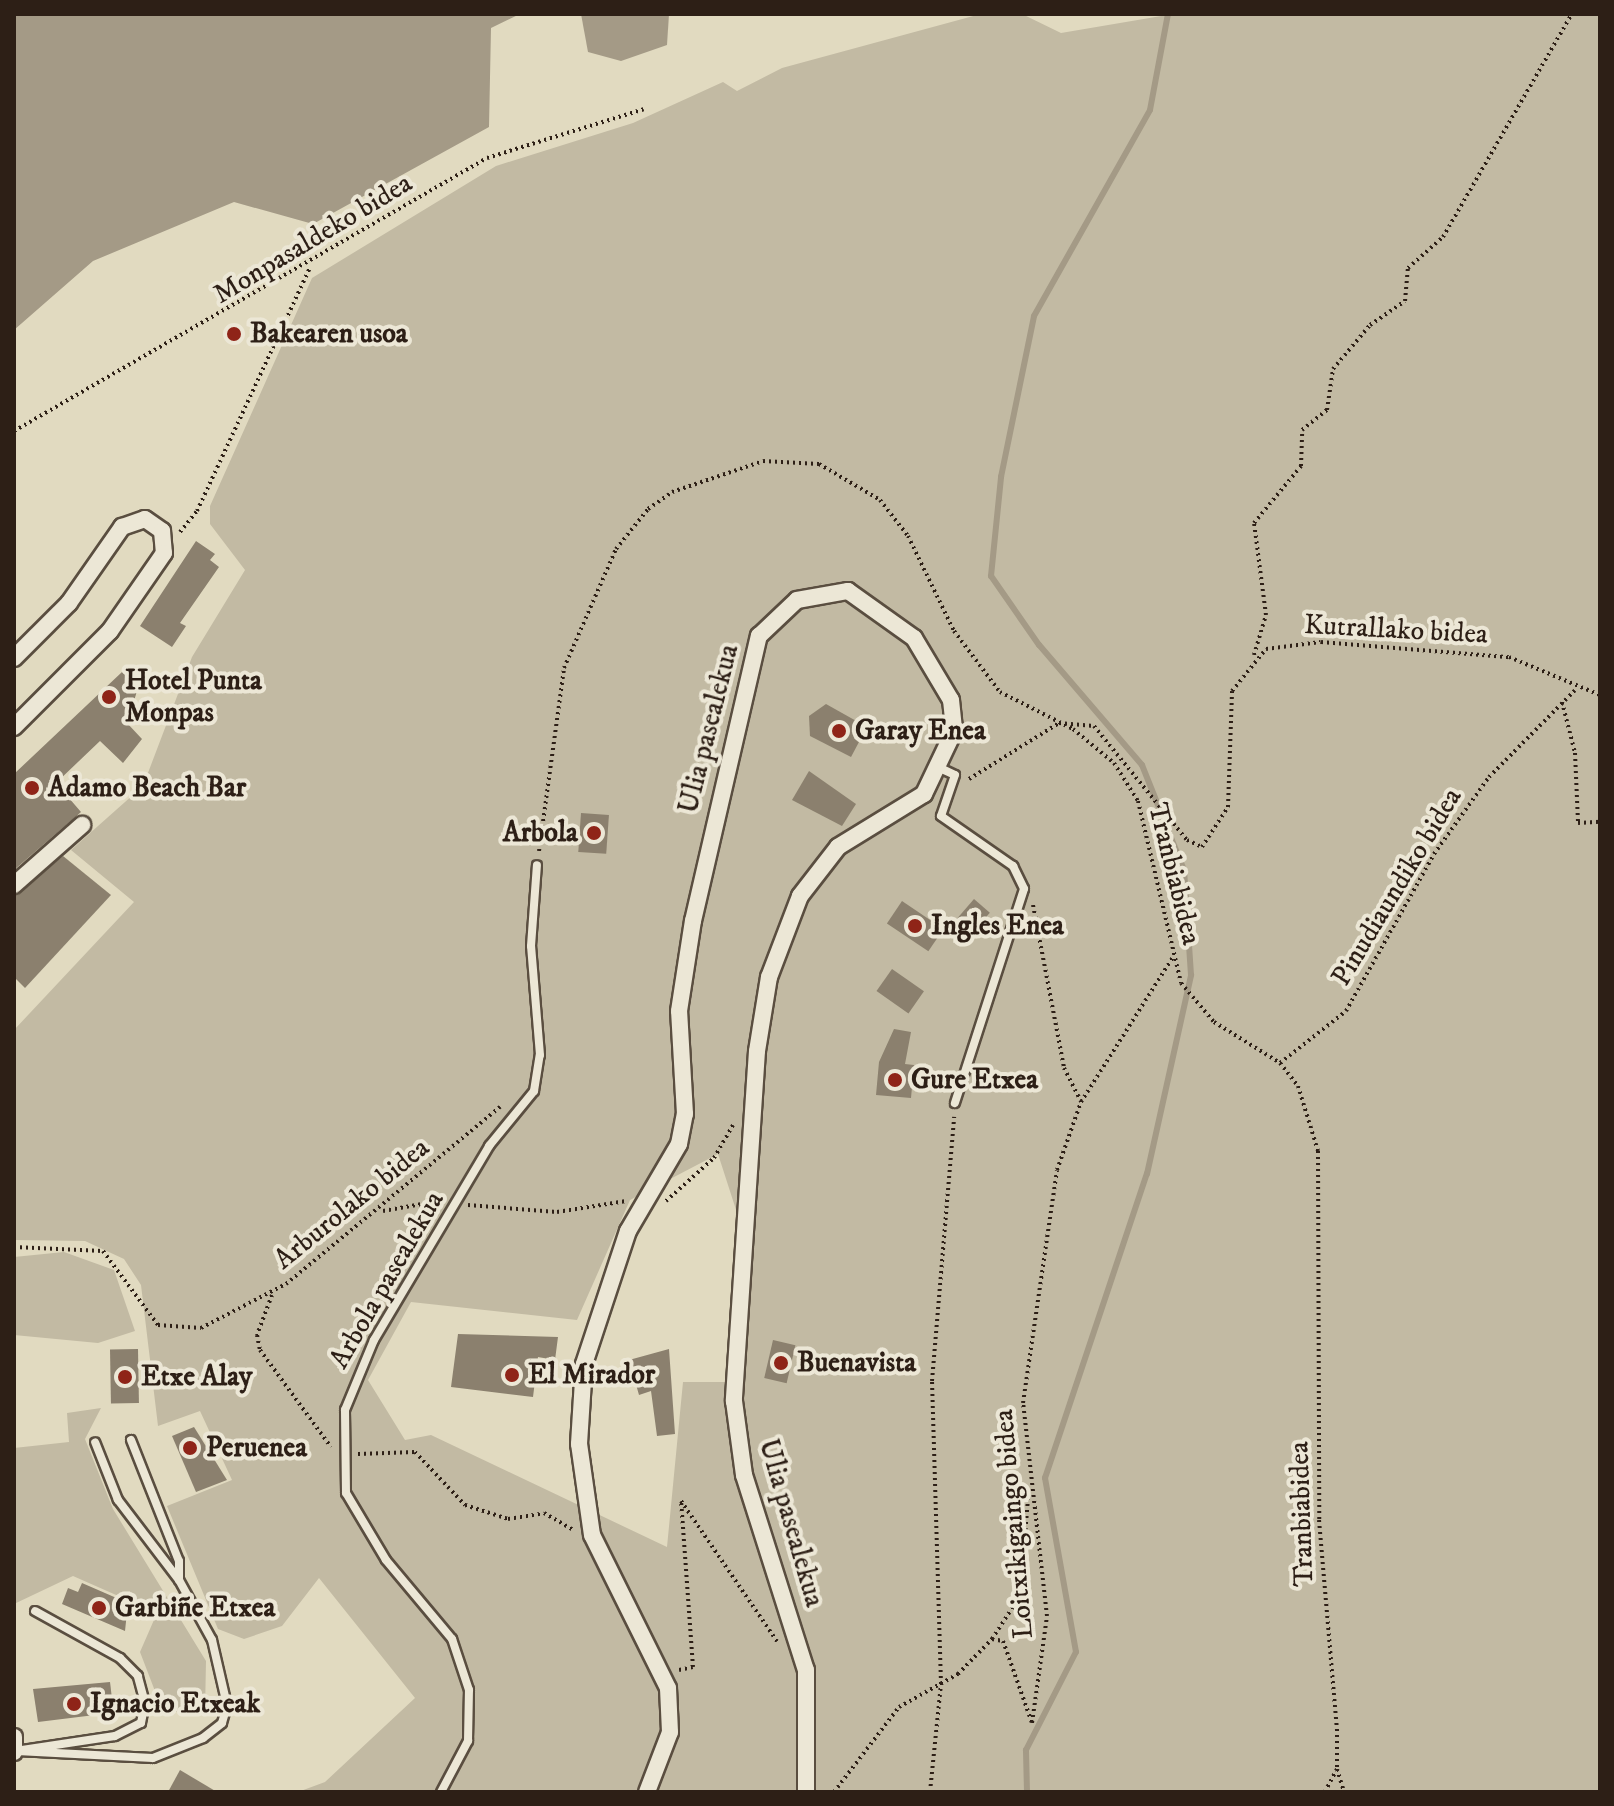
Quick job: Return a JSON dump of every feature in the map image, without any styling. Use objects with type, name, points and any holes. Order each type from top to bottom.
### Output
[{"type":"street","points":[[14,658],[69,603],[122,527],[154,523],[164,553],[110,631],[14,727]]},
{"type":"street","name":"Ulia pasealekua","points":[[647,1792],[670,1732],[668,1688],[592,1535],[579,1444],[584,1364],[628,1231],[679,1144],[685,1114],[679,1011],[691,936],[759,636],[797,600],[848,591],[872,603],[914,638],[951,700],[954,731],[948,772],[924,794],[838,847],[800,896],[773,962],[757,1051],[734,1401],[744,1475],[806,1670],[806,1792]]},
{"type":"street","points":[[14,885],[82,825]]},
{"type":"lane","points":[[948,772],[941,816],[1013,866],[1024,889],[955,1103]]},
{"type":"lane","name":"Arbola pasealekua","points":[[441,1792],[468,1741],[469,1690],[452,1639],[386,1560],[346,1493],[345,1452],[352,1379],[489,1146],[534,1091],[540,1055],[532,973],[537,865]]},
{"type":"lane","points":[[131,1440],[179,1561],[179,1580]]},
{"type":"lane","points":[[15,1749],[153,1758],[179,1752],[222,1723],[223,1667],[179,1580],[118,1500],[95,1442]]},
{"type":"lane","points":[[15,1749],[115,1736],[141,1723],[145,1703],[138,1676],[120,1658],[35,1611]]},
{"type":"path","points":[[948,772],[982,775],[1059,723],[1076,721],[1103,733],[1187,840],[1209,845],[1228,807],[1232,691],[1253,657],[1266,615],[1254,523],[1301,466],[1302,430],[1327,410],[1333,369],[1370,325],[1405,301],[1408,268],[1443,237],[1572,14]]},
{"type":"path","name":"Monpasaldeko bidea","points":[[14,431],[311,265],[487,158],[644,109]]},
{"type":"path","points":[[164,553],[197,511],[311,265]]},
{"type":"path","name":"Tranbiabidea","points":[[537,865],[564,668],[616,549],[648,509],[672,492],[735,467],[819,464],[880,500],[908,536],[974,662],[1000,692],[1059,723],[1114,763],[1138,801],[1181,983],[1214,1022],[1280,1063],[1298,1086],[1318,1151],[1319,1520],[1337,1769],[1344,1792]]},
{"type":"path","name":"Kutrallako bidea","points":[[1253,657],[1321,642],[1509,657],[1576,690],[1600,695]]},
{"type":"path","name":"Pinudiaundiko bidea","points":[[1280,1063],[1346,1011],[1434,854],[1489,777],[1576,690]]},
{"type":"path","points":[[1562,702],[1575,753],[1578,823],[1600,822]]},
{"type":"path","points":[[1024,889],[1040,917],[1064,1068],[1081,1102]]},
{"type":"path","name":"Loitxikigaingo bidea","points":[[834,1792],[899,1707],[941,1684],[992,1639],[1003,1641],[1032,1723],[1047,1616],[1029,1480],[1023,1403],[1038,1277],[1068,1123],[1173,957]]},
{"type":"path","name":"Arburolako bidea","points":[[14,1247],[103,1251],[129,1276],[158,1325],[201,1328],[272,1294],[376,1213],[512,1096]]},
{"type":"path","points":[[930,1792],[941,1684],[932,1381],[955,1103]]},
{"type":"path","points":[[693,1178],[737,1115]]},
{"type":"path","points":[[376,1213],[445,1200]]},
{"type":"path","points":[[480,1208],[557,1212],[626,1201]]},
{"type":"path","points":[[272,1294],[257,1335],[263,1357],[297,1391],[322,1439],[345,1452],[415,1452],[465,1505],[508,1519],[544,1513],[582,1536]]},
{"type":"path","points":[[992,1639],[1020,1596],[1029,1480]]},
{"type":"path","points":[[653,1654],[681,1671],[693,1667],[681,1501],[758,1621],[788,1650]]},
{"type":"path","points":[[1325,1792],[1337,1769]]},
{"type":"shaded area","points":[[14,14],[520,14],[491,28],[489,127],[313,224],[234,202],[93,261],[14,330]]},
{"type":"shaded area","points":[[581,14],[669,14],[667,45],[621,61],[588,52]]},
{"type":"shaded area","points":[[1022,14],[1061,33],[1173,14],[1600,14],[1600,1792],[298,1792],[325,1782],[415,1698],[319,1578],[282,1626],[244,1639],[218,1629],[167,1506],[232,1480],[200,1411],[158,1426],[141,1285],[124,1259],[85,1241],[14,1240],[14,1030],[134,902],[71,850],[143,786],[192,657],[245,570],[210,524],[210,506],[312,278],[496,166],[633,123],[723,82],[737,91],[782,68],[977,15]],"holes":[[[718,1154],[738,1216],[750,1222],[742,1382],[683,1382],[667,1547],[431,1435],[405,1440],[368,1380],[411,1302],[577,1320],[630,1200]]]},
{"type":"shaded area","points":[[64,1252],[114,1270],[135,1331],[98,1343],[14,1335],[14,1257]]},
{"type":"shaded area","points":[[101,1408],[85,1439],[113,1509],[206,1661],[205,1712],[163,1712],[140,1652],[157,1613],[73,1576],[14,1604],[14,1448],[69,1442],[67,1413]]},
{"type":"building","points":[[196,541],[215,554],[210,560],[219,567],[180,623],[186,626],[172,647],[140,626]]},
{"type":"building","points":[[122,672],[138,688],[127,723],[142,739],[123,763],[100,741],[56,783],[81,812],[14,870],[14,774]]},
{"type":"building","name":"Garay Enea","points":[[826,704],[867,727],[851,757],[810,736],[809,716]]},
{"type":"building","points":[[809,771],[856,804],[842,826],[792,800]]},
{"type":"building","name":"Arbola","points":[[581,813],[609,815],[606,854],[578,852]]},
{"type":"building","points":[[63,856],[111,895],[25,988],[14,977],[14,896]]},
{"type":"building","points":[[974,899],[990,913],[972,933],[956,919]]},
{"type":"building","name":"Ingles Enea","points":[[902,901],[943,929],[928,951],[887,923]]},
{"type":"building","name":"Ingles Enea","points":[[892,969],[924,991],[908,1013],[877,991]]},
{"type":"building","name":"Gure Etxea","points":[[894,1029],[911,1032],[905,1064],[914,1065],[911,1098],[876,1095],[879,1062]]},
{"type":"building","name":"El Mirador","points":[[458,1334],[558,1337],[555,1360],[538,1357],[533,1397],[451,1387]]},
{"type":"building","name":"Buenavista","points":[[773,1340],[795,1345],[787,1383],[764,1378]]},
{"type":"building","name":"Etxe Alay","points":[[110,1349],[138,1349],[139,1403],[111,1403]]},
{"type":"building","points":[[669,1349],[675,1434],[657,1436],[651,1391],[639,1395],[629,1360]]},
{"type":"building","name":"Peruenea","points":[[194,1427],[227,1480],[196,1492],[172,1436]]},
{"type":"building","name":"Garbiñe Etxea","points":[[82,1583],[128,1603],[125,1631],[62,1604],[68,1588],[78,1592]]},
{"type":"building","name":"Ignacio Etxeak","points":[[110,1682],[113,1707],[103,1714],[38,1722],[33,1689]]},
{"type":"building","points":[[180,1770],[217,1792],[168,1792]]},
{"type":"waterway","points":[[1027,1792],[1026,1750],[1076,1652],[1045,1478],[1147,1174],[1191,975],[1184,870],[1142,765],[1039,645],[991,576],[1001,477],[1034,316],[1150,110],[1168,14]]},
{"type":"place","name":"Bakearen usoa","points":[[234,334]]},
{"type":"place","name":"Hotel Punta Monpas","points":[[109,697]]},
{"type":"place","name":"Garay Enea","points":[[839,731]]},
{"type":"place","name":"Adamo Beach Bar","points":[[32,788]]},
{"type":"place","name":"Arbola","points":[[594,833]]},
{"type":"place","name":"Ingles Enea","points":[[915,926]]},
{"type":"place","name":"Gure Etxea","points":[[895,1080]]},
{"type":"place","name":"Buenavista","points":[[781,1363]]},
{"type":"place","name":"El Mirador","points":[[512,1375]]},
{"type":"place","name":"Etxe Alay","points":[[125,1377]]},
{"type":"place","name":"Peruenea","points":[[190,1448]]},
{"type":"place","name":"Garbiñe Etxea","points":[[99,1608]]},
{"type":"place","name":"Ignacio Etxeak","points":[[74,1704]]}]
